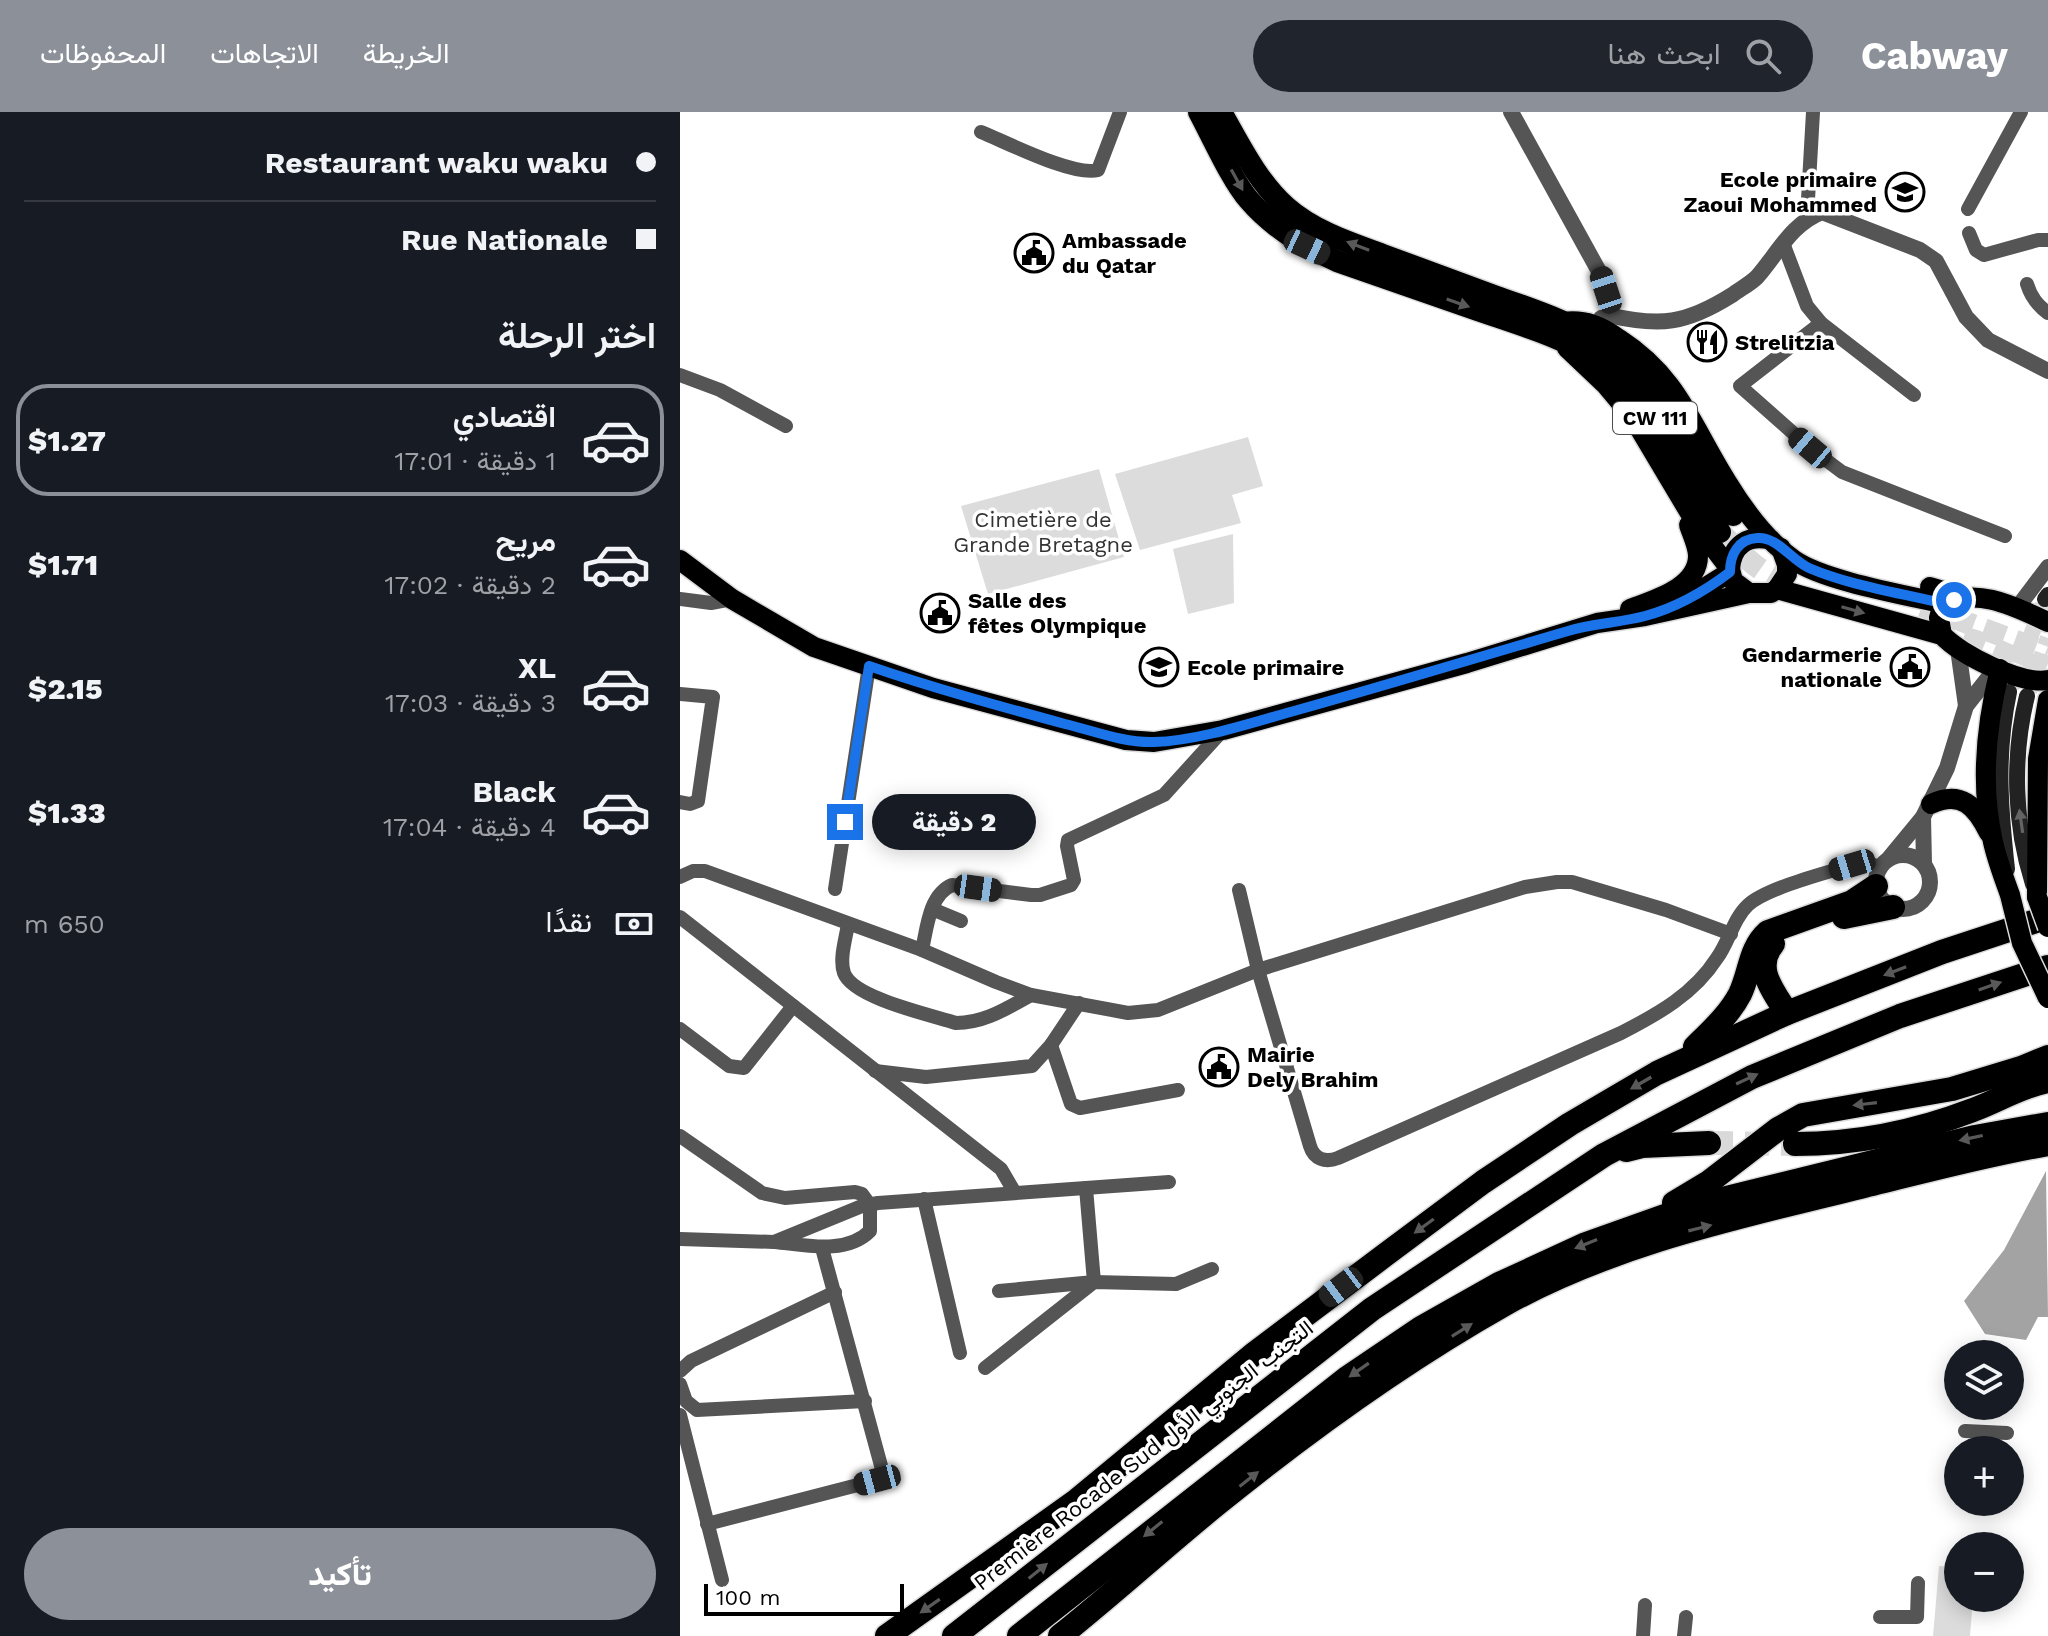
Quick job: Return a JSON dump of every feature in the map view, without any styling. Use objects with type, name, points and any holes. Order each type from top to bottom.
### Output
[{"type":"highway","name":"CW 111","points":[[1199,112],[1247,198],[1277,227],[1307,247],[1337,261],[1558,330]]},
{"type":"highway","name":"CW 111","points":[[1221,112],[1262,182],[1287,208],[1316,227],[1558,330],[1604,362],[1646,404],[1696,496],[1735,521]]},
{"type":"highway","points":[[1683,1060],[1731,1008],[1742,988],[1751,953],[1758,941],[1768,932],[1852,902],[1882,870]]},
{"type":"highway","points":[[1787,1013],[1764,970],[1765,955],[1774,942],[1859,912],[1893,907]]},
{"type":"highway","name":"Première Rocade Sud التجنب الجنوبي الأول","points":[[887,1636],[1076,1501],[1255,1353],[1483,1182],[1570,1124],[1683,1060],[1787,1013],[1942,952],[2042,907]]},
{"type":"highway","points":[[1604,1155],[1752,1077],[1900,1016],[2048,967]]},
{"type":"highway","points":[[1630,1227],[1709,1182],[1778,1129],[1803,1115],[1952,1089],[2048,1057]]},
{"type":"highway","points":[[1795,1144],[1844,1142],[1895,1134],[1963,1114],[2025,1087],[2048,1081]]},
{"type":"highway","points":[[1019,1636],[1202,1490],[1384,1353],[1499,1284],[1586,1244],[1690,1207],[1975,1137],[2048,1124]]},
{"type":"highway","points":[[1604,1155],[1642,1146],[1709,1143]]},
{"type":"highway","points":[[1060,1636],[1218,1503],[1352,1402],[1468,1326],[1546,1283],[1671,1235],[1938,1167],[2048,1144]]},
{"type":"highway","name":"Première Rocade Sud التجنب الجنوبي الأول","points":[[954,1636],[1372,1309],[1604,1155]]},
{"type":"main road","points":[[1730,571],[1731,557],[1737,547],[1747,540],[1760,537],[1776,544],[1787,565],[1787,574],[1777,589],[1764,595],[1739,588],[1700,530],[1632,416],[1558,330],[1575,320],[1600,319],[1665,378],[1679,396],[1726,480],[1735,521],[1776,544],[1794,560],[1821,573],[1955,601],[2017,608],[2048,622]]},
{"type":"main road","points":[[680,560],[732,599],[814,647],[942,690],[1126,740],[1154,742],[1223,730],[1467,663],[1597,623],[1669,593],[1694,570],[1698,556],[1675,487]]},
{"type":"main road","points":[[1735,521],[1780,538],[1807,555],[1955,601]]},
{"type":"main road","points":[[1645,616],[1690,598],[1730,571]]},
{"type":"main road","points":[[1777,589],[1942,635],[1958,649],[1998,668],[2025,679],[2048,680]]},
{"type":"main road","points":[[1597,623],[1645,616],[1749,593]]},
{"type":"main road","points":[[1942,635],[1939,618],[1955,601]]},
{"type":"main road","points":[[1998,668],[1986,751],[1993,842],[2022,943],[2048,998]]},
{"type":"main road","points":[[2009,692],[2002,729],[1999,784],[2010,895]]},
{"type":"main road","points":[[2027,696],[2019,740],[2017,785],[2028,869],[2048,927]]},
{"type":"main road","points":[[2042,907],[2037,834],[2038,759],[2048,700]]},
{"type":"main road","points":[[1927,810],[1949,798],[1963,801],[1977,813],[1993,842]]},
{"type":"main road","points":[[2037,834],[2048,802]]},
{"type":"street","points":[[981,132],[1074,170],[1094,172],[1098,170],[1120,112]]},
{"type":"street","points":[[1511,112],[1601,275],[1611,305],[1600,319]]},
{"type":"street","points":[[1807,217],[1813,112]]},
{"type":"street","points":[[1968,209],[2021,112]]},
{"type":"street","points":[[1600,319],[1676,321],[1702,313],[1755,279],[1807,217],[1822,212],[1920,250],[1936,261],[1966,317],[1988,340],[2048,371]]},
{"type":"street","points":[[1969,233],[1976,250],[1984,255],[2048,240]]},
{"type":"street","points":[[1783,243],[1807,306],[1821,323],[1914,395]]},
{"type":"street","points":[[2027,284],[2030,294],[2048,313]]},
{"type":"street","points":[[1821,323],[1740,386],[1842,472],[2005,536]]},
{"type":"street","points":[[680,375],[720,390],[786,426]]},
{"type":"street","points":[[2017,608],[2048,567]]},
{"type":"street","points":[[680,599],[711,603],[732,599]]},
{"type":"street","points":[[1958,649],[1966,706]]},
{"type":"street","points":[[835,889],[869,666]]},
{"type":"street","points":[[1927,810],[1924,864],[1930,881],[1924,899],[1906,909],[1893,907],[1882,899],[1882,870],[1927,810],[1952,754],[1966,706],[1998,668]]},
{"type":"street","points":[[680,694],[713,697],[698,801],[690,804],[680,802]]},
{"type":"street","points":[[922,950],[932,909],[942,889],[952,885],[1040,895],[1071,885],[1074,880],[1068,840],[1164,795],[1223,730]]},
{"type":"street","points":[[1882,870],[1904,854],[1924,864]]},
{"type":"street","points":[[1239,890],[1258,970],[1311,1152],[1320,1160],[1332,1161],[1660,1013],[1697,984],[1718,958],[1744,909],[1762,896],[1852,865],[1867,863],[1882,870]]},
{"type":"street","points":[[680,877],[693,871],[705,871],[922,950],[1031,995],[1141,1013],[1158,1010],[1258,970],[1525,887],[1557,882],[1572,882],[1604,891],[1731,934]]},
{"type":"street","points":[[932,909],[961,921]]},
{"type":"street","points":[[680,917],[1001,1169],[1015,1193]]},
{"type":"street","points":[[848,924],[844,974],[853,986],[870,995],[956,1023],[983,1020],[1031,995]]},
{"type":"street","points":[[875,1070],[926,1077],[1032,1066],[1051,1045],[1079,1003]]},
{"type":"street","points":[[680,1029],[729,1066],[744,1068],[793,1006]]},
{"type":"street","points":[[1051,1045],[1071,1104],[1080,1108],[1178,1090]]},
{"type":"street","points":[[680,1136],[762,1193],[785,1198],[855,1192],[862,1194],[870,1205],[870,1231],[867,1234],[822,1248],[774,1242],[680,1239]]},
{"type":"street","points":[[774,1242],[870,1205],[1169,1182]]},
{"type":"street","points":[[1086,1188],[1094,1282]]},
{"type":"street","points":[[924,1199],[960,1353]]},
{"type":"street","points":[[707,1524],[877,1480],[883,1473],[822,1248]]},
{"type":"street","points":[[999,1291],[1094,1282],[1176,1284],[1212,1269]]},
{"type":"street","points":[[985,1368],[1094,1282]]},
{"type":"street","points":[[680,1371],[691,1361],[835,1292]]},
{"type":"street","points":[[680,1384],[690,1407],[706,1411],[865,1401]]},
{"type":"street","points":[[680,1415],[722,1580]]},
{"type":"street","points":[[1965,1431],[2007,1433]]},
{"type":"street","points":[[1880,1617],[1917,1617],[1918,1583]]},
{"type":"street","points":[[1643,1636],[1645,1605]]},
{"type":"street","points":[[1684,1636],[1686,1617]]},
{"type":"green space","points":[[1248,437],[1263,486],[1232,495],[1241,523],[1140,550],[1115,474]]},
{"type":"green space","name":"Cimetière de Grande Bretagne","points":[[1099,469],[1124,557],[988,594],[961,506]]},
{"type":"green space","points":[[1233,534],[1234,603],[1188,614],[1173,549]]},
{"type":"green space","points":[[1939,1566],[1944,1566],[1944,1612],[1972,1612],[1970,1636],[1933,1636]]},
{"type":"shaded area","points":[[2046,1171],[2048,1317],[2038,1317],[2026,1340],[1985,1334],[1964,1301],[2004,1250]]},
{"type":"tunnel","points":[[1720,532],[1755,566],[1799,588]]},
{"type":"tunnel","points":[[2011,687],[2045,599]]},
{"type":"tunnel","points":[[1922,606],[2048,653]]},
{"type":"tunnel","points":[[1932,628],[1976,641],[2048,672]]},
{"type":"tunnel","points":[[2029,691],[2048,638]]},
{"type":"tunnel","points":[[1709,1143],[1795,1144]]},
{"type":"place","name":"Ecole primaire Zaoui Mohammed","points":[[1905,192]]},
{"type":"place","name":"Ambassade du Qatar","points":[[1034,253]]},
{"type":"place","name":"Strelitzia","points":[[1707,342]]},
{"type":"place","name":"Salle des fêtes Olympique","points":[[940,613]]},
{"type":"place","name":"Ecole primaire","points":[[1159,667]]},
{"type":"place","name":"Gendarmerie nationale","points":[[1910,667]]},
{"type":"place","name":"Mairie Dely Brahim","points":[[1219,1067]]},
{"type":"route","points":[[845,822],[869,666],[933,688],[1126,740],[1154,742],[1223,730],[1467,663],[1569,630],[1645,616],[1690,598],[1715,583],[1730,572],[1731,557],[1737,547],[1747,540],[1760,537],[1771,540],[1794,560],[1821,573],[1945,604],[1954,600]]}]
